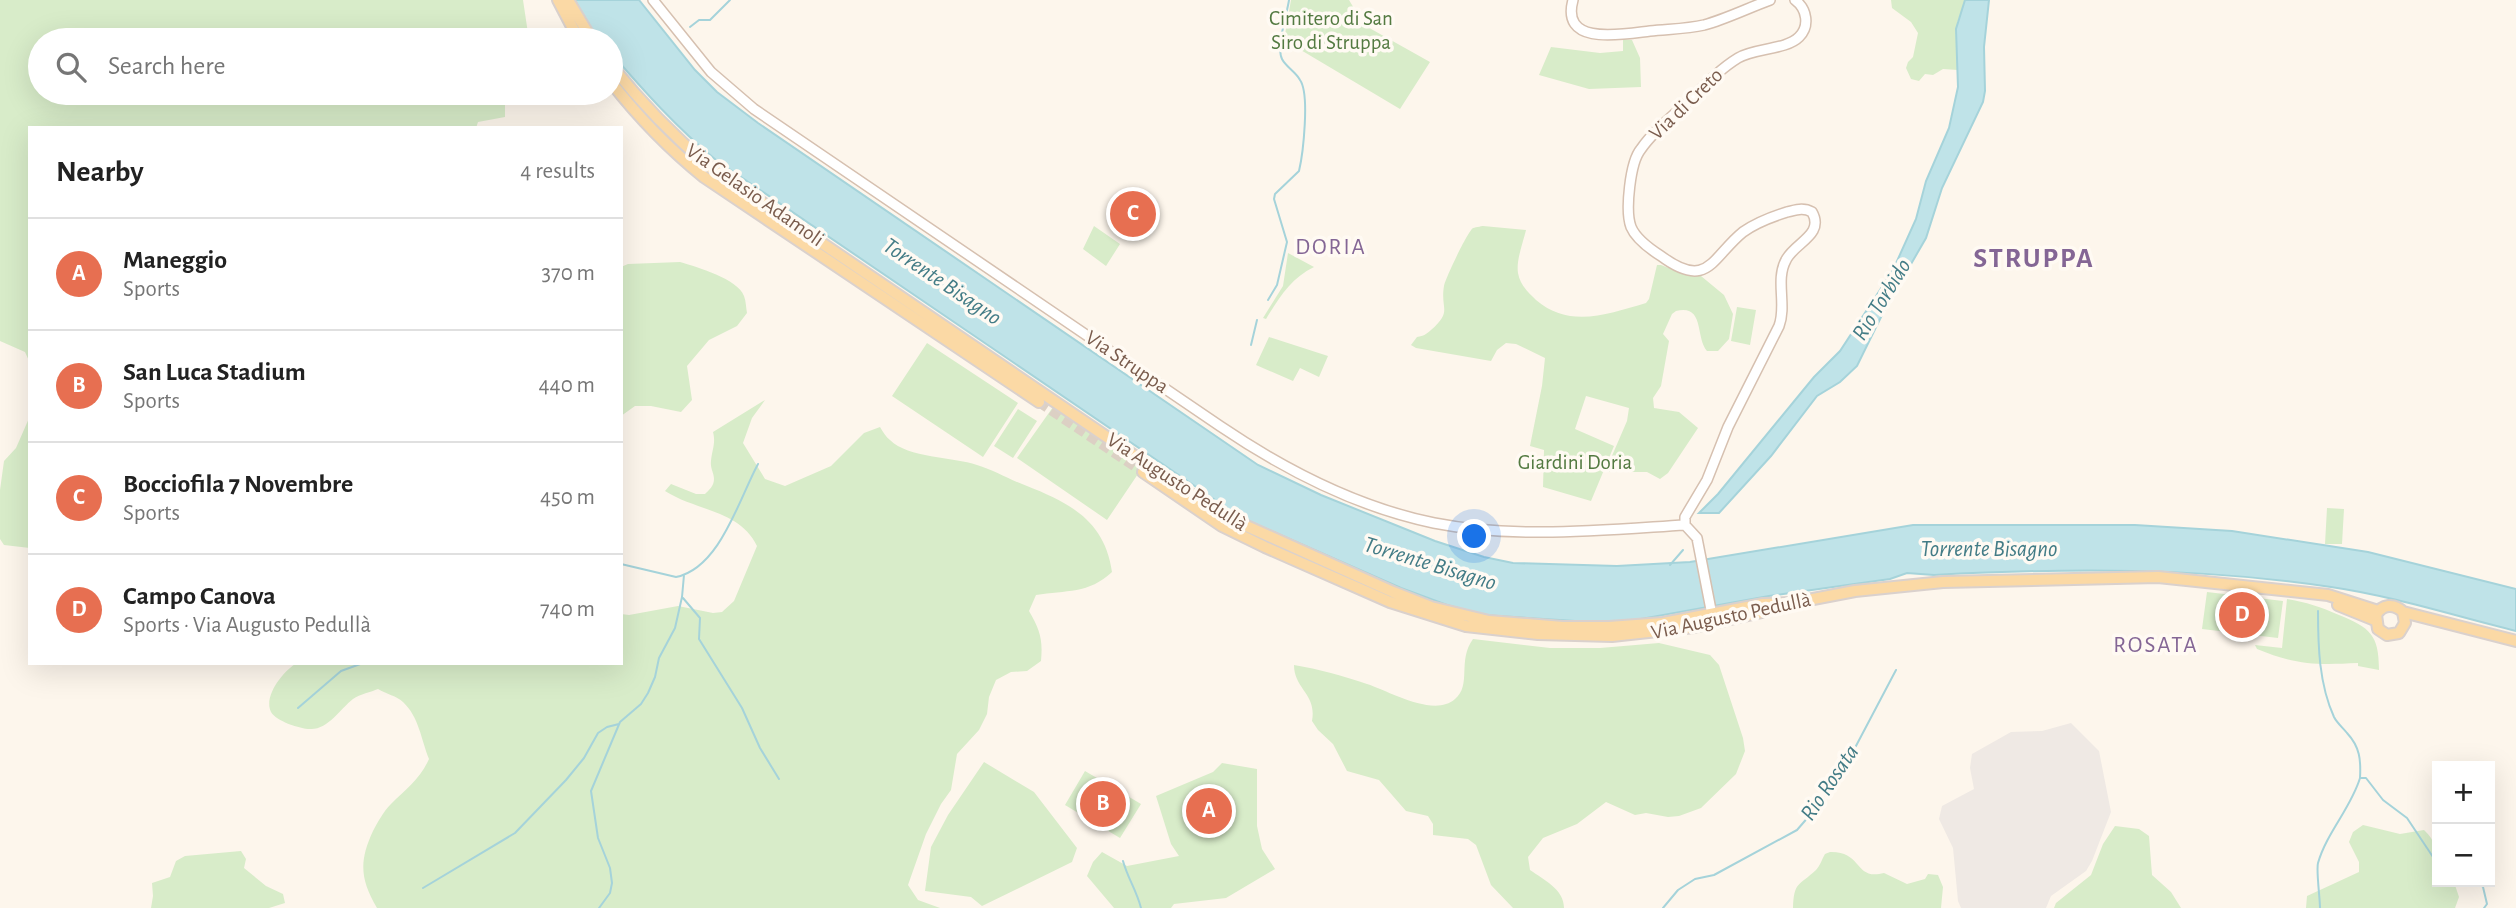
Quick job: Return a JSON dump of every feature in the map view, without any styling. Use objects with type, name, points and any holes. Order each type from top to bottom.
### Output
[{"type":"main road","points":[[558,0],[573,28]]},
{"type":"main road","points":[[568,0],[585,28]]},
{"type":"main road","name":"Via Struppa","points":[[653,0],[711,72],[743,102],[1241,440],[1284,466],[1375,507],[1449,525],[1532,531],[1685,525]]},
{"type":"main road","points":[[1573,0],[1572,16],[1576,25],[1581,30],[1605,35],[1701,25],[1770,0]]},
{"type":"main road","name":"Via di Creto","points":[[1685,525],[1685,517],[1707,480],[1728,427],[1782,320],[1782,271],[1786,260],[1814,231],[1816,221],[1812,212],[1802,208],[1761,221],[1741,233],[1711,266],[1697,270],[1681,269],[1649,247],[1630,226],[1628,209],[1633,166],[1637,154],[1648,139],[1728,64],[1745,54],[1789,43],[1798,37],[1804,29],[1805,17],[1803,8],[1795,0]]},
{"type":"main road","name":"Via Gelasio Adamoli","points":[[623,80],[648,111],[710,167],[911,311]]},
{"type":"main road","name":"Via Gelasio Adamoli","points":[[623,97],[669,149],[704,177],[911,311]]},
{"type":"main road","points":[[911,311],[1039,402]]},
{"type":"main road","name":"Via Augusto Pedullà","points":[[911,311],[1220,514],[1336,568],[1431,607],[1489,621],[1609,628],[1663,623],[1763,604],[1791,603]]},
{"type":"main road","name":"Via Augusto Pedullà","points":[[1143,472],[1222,526],[1265,547],[1390,602],[1466,626],[1552,635],[1640,635],[1694,627],[1791,603],[1855,591],[1943,582],[2110,577],[2211,581],[2328,595],[2377,615]]},
{"type":"main road","points":[[1685,525],[1697,538],[1711,612]]},
{"type":"main road","points":[[2388,606],[2394,606],[2404,618],[2399,633],[2387,635],[2378,629],[2377,615],[2388,606]]},
{"type":"main road","points":[[2404,618],[2420,616],[2516,641]]},
{"type":"shaded area","points":[[2071,723],[2099,751],[2111,812],[2092,861],[2086,871],[2051,896],[2046,908],[1961,908],[1953,848],[1939,819],[1942,806],[1974,789],[1970,768],[1972,754],[2011,732],[2042,731]]},
{"type":"green space","points":[[0,0],[523,0],[527,28],[28,28],[28,105],[505,105],[505,117],[478,122],[477,126],[28,126],[28,359],[25,352],[0,341]]},
{"type":"green space","name":"Cimitero di San Siro di Struppa","points":[[1291,0],[1349,0],[1364,25],[1430,62],[1400,109],[1284,40]]},
{"type":"green space","points":[[1891,0],[1965,0],[1957,23],[1958,70],[1943,69],[1933,75],[1925,74],[1919,81],[1911,79],[1906,68],[1913,57],[1918,33],[1911,22],[1892,8]]},
{"type":"green space","points":[[1623,39],[1632,40],[1640,58],[1641,87],[1589,89],[1539,75],[1551,47],[1600,53],[1623,51]]},
{"type":"green space","points":[[1131,192],[1157,208],[1133,236],[1109,219]]},
{"type":"green space","points":[[1094,226],[1120,244],[1106,266],[1083,249]]},
{"type":"green space","name":"Giardini Doria","points":[[1483,226],[1526,230],[1518,263],[1521,281],[1536,300],[1562,314],[1576,317],[1603,315],[1646,303],[1657,265],[1684,274],[1701,276],[1724,295],[1733,314],[1729,339],[1718,351],[1707,351],[1695,317],[1685,310],[1672,314],[1663,334],[1669,341],[1661,386],[1653,398],[1654,408],[1679,412],[1698,428],[1668,473],[1660,479],[1647,472],[1605,472],[1627,421],[1629,408],[1586,396],[1575,429],[1614,446],[1591,501],[1543,487],[1544,450],[1530,446],[1545,358],[1516,344],[1506,343],[1497,350],[1491,361],[1411,345],[1417,337],[1428,333],[1442,318],[1444,286],[1448,274],[1470,231]]},
{"type":"green space","points":[[1288,253],[1314,267],[1292,283],[1266,319],[1263,318],[1283,286]]},
{"type":"green space","points":[[680,262],[726,279],[744,296],[747,313],[737,326],[709,340],[687,366],[692,400],[681,412],[635,406],[623,415],[623,266]]},
{"type":"green space","points":[[1737,307],[1756,310],[1750,345],[1731,341]]},
{"type":"green space","points":[[1269,337],[1328,356],[1319,377],[1300,368],[1293,381],[1256,365]]},
{"type":"green space","points":[[927,343],[1018,403],[983,457],[892,396]]},
{"type":"green space","points":[[765,400],[752,418],[743,443],[765,479],[785,486],[831,466],[864,433],[880,427],[898,446],[919,454],[977,465],[1057,499],[1083,516],[1102,539],[1112,572],[1086,588],[1036,595],[1029,611],[1040,635],[1041,661],[1027,671],[1011,672],[996,680],[989,697],[987,714],[979,730],[957,754],[951,790],[926,834],[908,885],[918,900],[940,908],[377,908],[367,888],[363,870],[365,852],[383,814],[417,778],[429,759],[416,721],[403,702],[378,689],[353,699],[322,726],[310,729],[295,726],[271,712],[270,699],[276,684],[294,665],[623,665],[623,614],[678,606],[713,613],[722,612],[734,601],[757,546],[740,525],[729,518],[665,491],[671,484],[696,494],[705,494],[711,488],[714,481],[711,464],[713,432]]},
{"type":"green space","points":[[1053,407],[1142,468],[1107,520],[1017,458]]},
{"type":"green space","points":[[1018,409],[1037,421],[1013,458],[994,446]]},
{"type":"green space","points":[[28,421],[28,548],[4,545],[0,539],[0,490],[4,461],[16,448]]},
{"type":"green space","points":[[2327,508],[2344,509],[2342,544],[2325,544]]},
{"type":"green space","points":[[2207,592],[2283,601],[2278,638],[2202,629]]},
{"type":"green space","points":[[2287,599],[2326,610],[2365,629],[2375,640],[2379,670],[2358,666],[2358,663],[2318,664],[2295,661],[2257,649],[2255,645],[2282,648]]},
{"type":"green space","points":[[1473,639],[1550,648],[1600,648],[1659,643],[1710,655],[1719,665],[1743,738],[1745,751],[1736,774],[1701,808],[1679,816],[1646,813],[1635,815],[1606,802],[1577,824],[1543,838],[1528,857],[1530,870],[1557,890],[1564,908],[1513,908],[1491,885],[1476,845],[1468,839],[1433,835],[1433,824],[1428,816],[1406,811],[1379,780],[1347,771],[1333,744],[1312,721],[1313,712],[1309,698],[1295,673],[1294,665],[1349,678],[1411,701],[1435,706],[1446,704],[1455,699],[1463,687],[1466,656]]},
{"type":"green space","points":[[984,762],[1034,792],[1077,848],[1072,862],[982,906],[971,897],[925,891],[931,847],[948,815]]},
{"type":"green space","points":[[1222,763],[1257,769],[1257,826],[1262,849],[1275,869],[1226,898],[1174,904],[1171,908],[1114,908],[1087,876],[1093,862],[1102,852],[1127,866],[1179,856],[1171,844],[1156,796],[1213,772]]},
{"type":"green space","points":[[1085,771],[1141,804],[1120,838],[1065,805]]},
{"type":"green space","points":[[2363,825],[2400,834],[2424,830],[2432,840],[2432,887],[2456,887],[2459,897],[2455,908],[2306,908],[2307,896],[2359,872],[2359,862],[2349,842],[2353,832]]},
{"type":"green space","points":[[2115,826],[2139,829],[2149,836],[2152,875],[2171,892],[2181,908],[2054,908],[2056,903],[2091,875],[2103,844]]},
{"type":"green space","points":[[241,851],[246,859],[244,868],[266,886],[283,894],[285,903],[269,908],[151,908],[152,883],[170,877],[176,861],[185,856]]},
{"type":"green space","points":[[1830,852],[1848,856],[1868,873],[1884,873],[1907,884],[1925,879],[1928,874],[1938,875],[1943,887],[1941,908],[1793,908],[1796,888],[1816,870],[1825,854]]},
{"type":"water","name":"Torrente Bisagno","points":[[575,0],[639,0],[695,70],[717,92],[758,123],[1258,465],[1321,495],[1435,541],[1484,557],[1513,563],[1617,566],[1690,562],[1913,525],[2135,525],[2232,531],[2368,552],[2516,589],[2516,631],[2401,601],[2331,587],[2282,580],[2132,571],[1934,575],[1907,573],[1890,579],[1769,596],[1630,621],[1575,621],[1483,615],[1447,605],[1401,588],[1253,523],[1230,510],[716,160],[674,122],[623,67],[623,28],[591,28]]},
{"type":"water","points":[[1965,0],[1989,0],[1984,47],[1985,91],[1983,102],[1942,188],[1926,238],[1884,311],[1857,366],[1840,382],[1817,396],[1771,456],[1719,513],[1699,513],[1718,494],[1814,377],[1840,351],[1893,270],[1916,219],[1926,181],[1949,128],[1958,87],[1956,29]]},
{"type":"waterway","points":[[690,27],[699,20],[710,20],[730,0]]},
{"type":"waterway","points":[[1268,300],[1277,285],[1287,242],[1274,199],[1275,194],[1299,171],[1305,124],[1303,87],[1280,54],[1289,0]]},
{"type":"waterway","points":[[1251,345],[1257,320]]},
{"type":"waterway","points":[[623,564],[676,577],[691,571],[716,547],[758,464]]},
{"type":"waterway","name":"Rio Torbido","points":[[1670,565],[1683,550]]},
{"type":"waterway","points":[[599,908],[610,893],[612,883],[610,868],[598,838],[591,791],[620,722],[641,704],[655,677],[659,658],[675,628],[684,575]]},
{"type":"waterway","points":[[683,598],[700,618],[699,639],[742,708],[760,748],[779,779]]},
{"type":"waterway","points":[[2318,611],[2319,651],[2325,691],[2334,717],[2357,749],[2360,778],[2366,778],[2383,800],[2407,818],[2432,856]]},
{"type":"waterway","points":[[298,708],[341,671],[358,665]]},
{"type":"waterway","name":"Rio Rosata","points":[[1663,908],[1678,890],[1695,879],[1714,875],[1797,830],[1847,763],[1896,670]]},
{"type":"waterway","points":[[423,888],[515,833],[566,780],[584,758],[598,733],[619,724]]},
{"type":"waterway","points":[[2320,908],[2318,863],[2360,778]]},
{"type":"waterway","points":[[1123,861],[1141,908]]},
{"type":"waterway","points":[[2483,887],[2487,904],[2484,908]]},
{"type":"tunnel","points":[[1039,402],[1143,472]]},
{"type":"place","name":"Bocciofila 7 Novembre","points":[[1133,214]]},
{"type":"place","name":"Campo Canova","points":[[2242,615]]},
{"type":"place","name":"San Luca Stadium","points":[[1103,804]]},
{"type":"place","name":"Maneggio","points":[[1209,811]]},
{"type":"district","name":"DORIA","points":[[1331,247]]},
{"type":"district","name":"STRUPPA","points":[[2034,259]]},
{"type":"district","name":"ROSATA","points":[[2156,645]]}]
